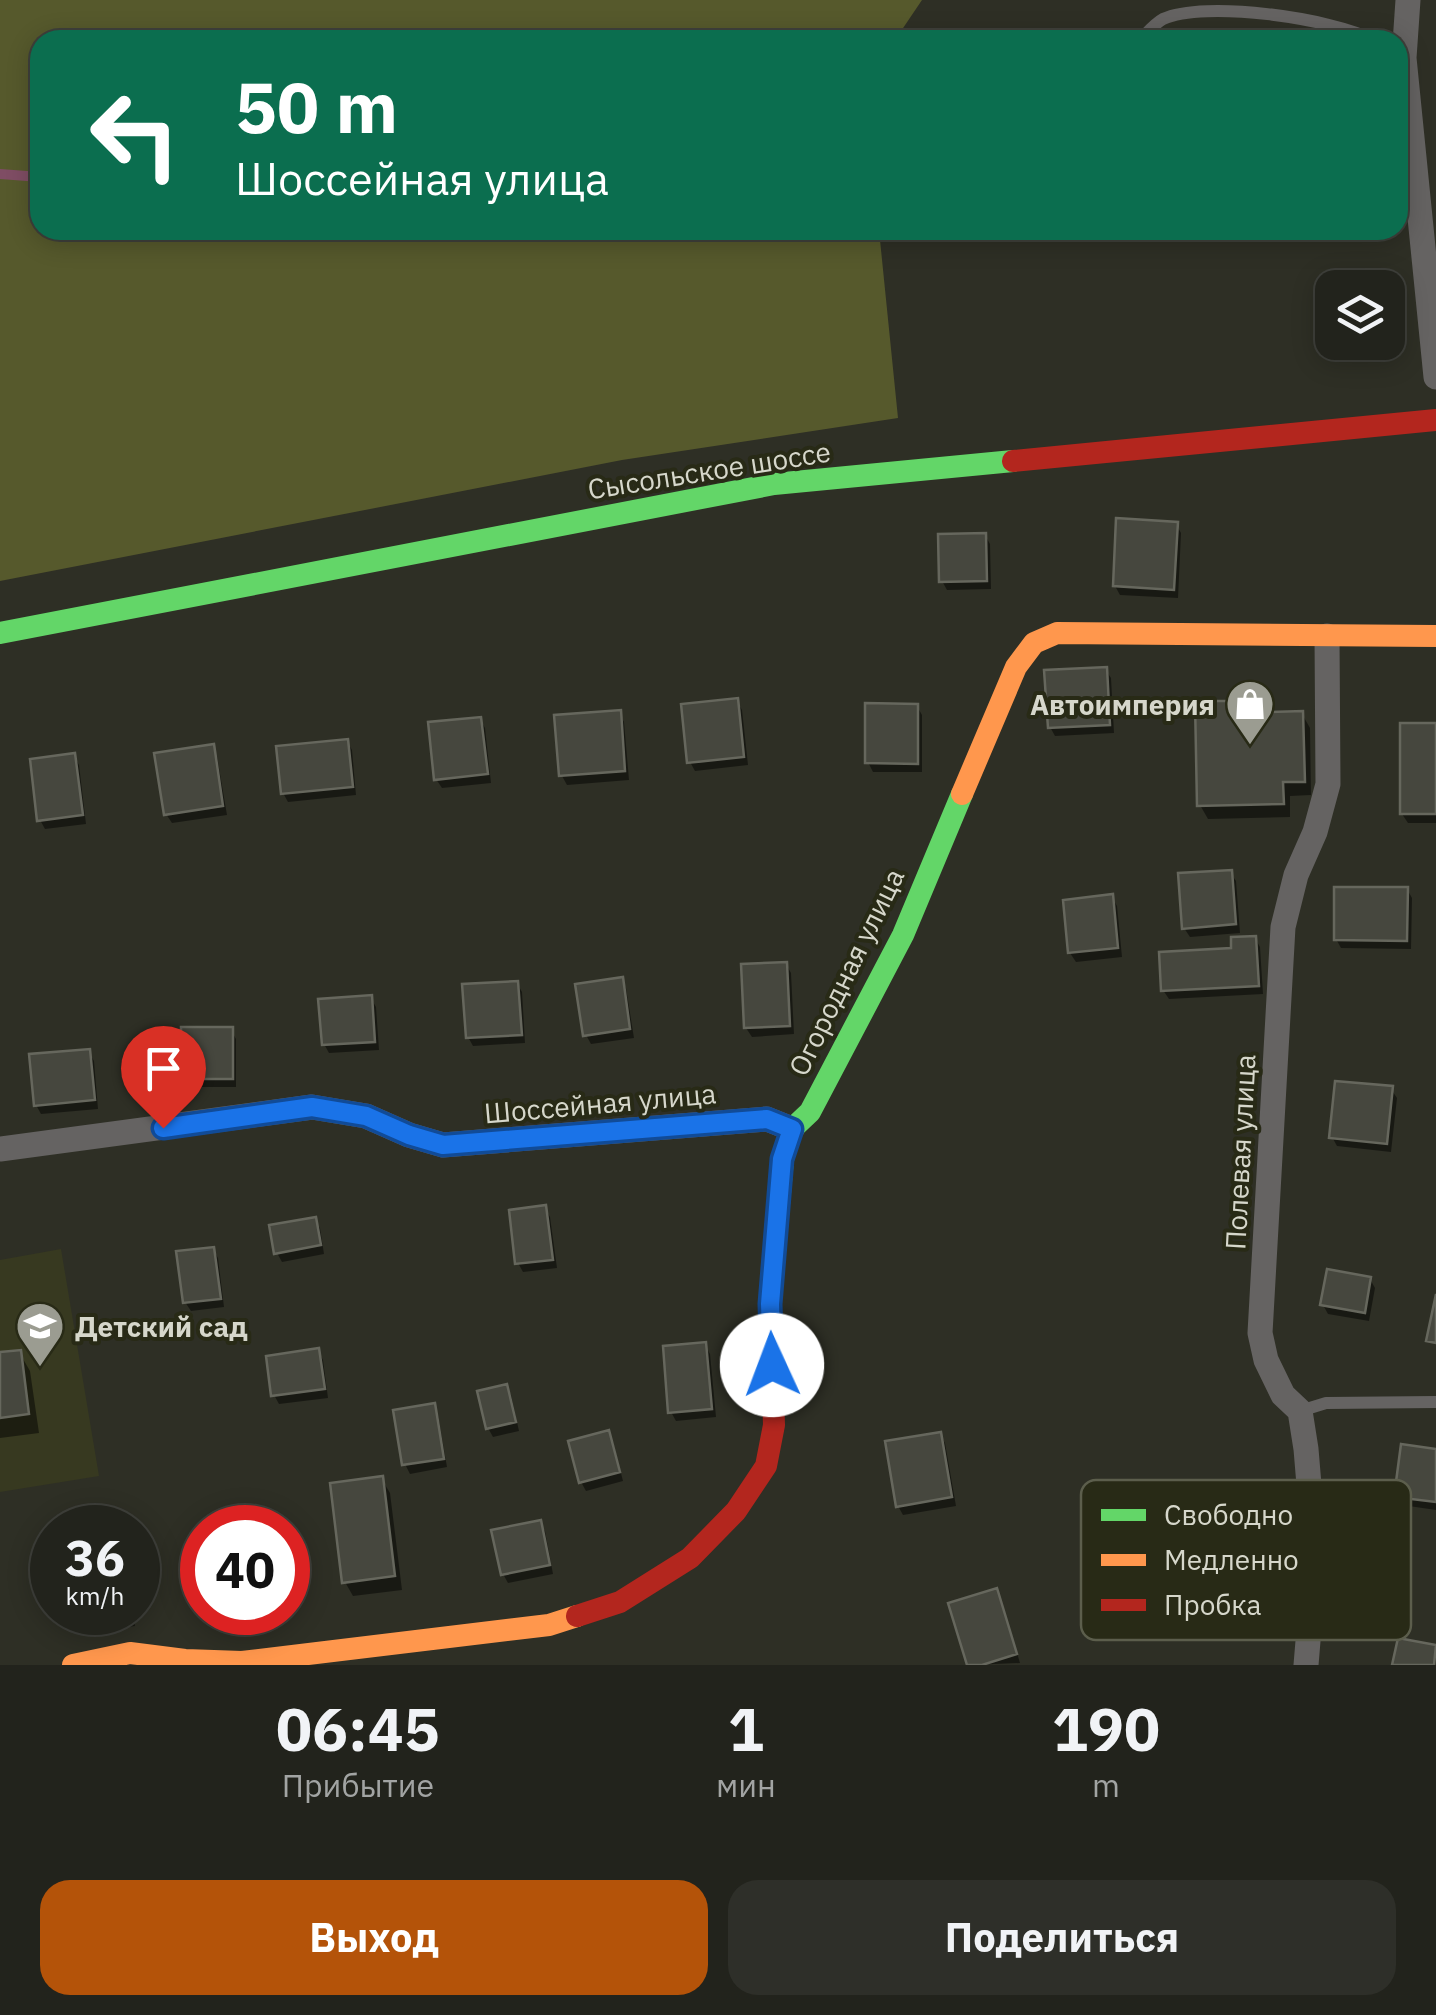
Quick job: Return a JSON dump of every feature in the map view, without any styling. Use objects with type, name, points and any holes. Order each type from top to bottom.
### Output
[{"type":"street","points":[[1404,30],[1408,0]]},
{"type":"street","points":[[1408,170],[1436,377]]},
{"type":"street","name":"Сысольское шоссе","points":[[0,633],[774,484],[1436,420]]},
{"type":"street","name":"Огородная улица","points":[[73,1665],[130,1653],[242,1662],[549,1625],[620,1602],[690,1558],[736,1512],[766,1466],[774,1425],[770,1304],[782,1159],[792,1129],[810,1112],[904,934],[1016,667],[1034,643],[1057,633],[1436,636]]},
{"type":"street","name":"Полевая улица","points":[[1309,1480],[1300,1411],[1283,1394],[1266,1360],[1260,1333],[1283,927],[1296,875],[1316,832],[1328,784],[1327,636]]},
{"type":"street","name":"Шоссейная улица","points":[[0,1149],[312,1107],[366,1116],[443,1145],[767,1119],[792,1129]]},
{"type":"street","name":"Полевая улица","points":[[1306,1665],[1308,1640]]},
{"type":"lane","points":[[1150,30],[1164,17],[1199,8],[1244,8],[1316,20],[1344,30]]},
{"type":"lane","points":[[1300,1411],[1326,1403],[1436,1402]]},
{"type":"shaded area","points":[[0,0],[922,0],[902,30],[30,30],[30,240],[880,240],[898,418],[622,460],[0,581]]},
{"type":"shaded area","name":"Детский сад","points":[[61,1249],[99,1476],[0,1492],[0,1260]]},
{"type":"building","points":[[1116,518],[1178,522],[1174,590],[1113,586]]},
{"type":"building","points":[[986,533],[987,581],[939,582],[938,534]]},
{"type":"building","points":[[1107,667],[1110,725],[1048,728],[1044,670]]},
{"type":"building","points":[[738,698],[744,757],[687,763],[681,704]]},
{"type":"building","name":"Автоимперия","points":[[1195,701],[1240,701],[1240,713],[1303,711],[1305,782],[1283,782],[1284,804],[1197,806]]},
{"type":"building","points":[[865,703],[918,704],[918,764],[865,763]]},
{"type":"building","points":[[621,710],[625,771],[559,776],[554,715]]},
{"type":"building","points":[[481,717],[488,774],[434,780],[428,722]]},
{"type":"building","points":[[1400,723],[1436,723],[1436,814],[1400,814]]},
{"type":"building","points":[[348,739],[353,787],[281,794],[276,746]]},
{"type":"building","points":[[214,744],[223,806],[164,815],[154,753]]},
{"type":"building","points":[[75,753],[83,815],[37,821],[30,759]]},
{"type":"building","points":[[1232,870],[1236,924],[1182,929],[1178,873]]},
{"type":"building","points":[[1334,887],[1408,887],[1407,941],[1334,940]]},
{"type":"building","points":[[1113,894],[1118,948],[1068,953],[1063,900]]},
{"type":"building","points":[[1256,936],[1259,986],[1161,991],[1159,952],[1231,948],[1231,937]]},
{"type":"building","points":[[787,962],[790,1026],[744,1028],[741,964]]},
{"type":"building","points":[[623,977],[630,1029],[583,1036],[575,984]]},
{"type":"building","points":[[518,981],[522,1035],[466,1038],[462,984]]},
{"type":"building","points":[[372,995],[375,1042],[322,1045],[318,999]]},
{"type":"building","points":[[181,1027],[233,1027],[233,1079],[181,1079]]},
{"type":"building","points":[[90,1049],[95,1100],[34,1106],[29,1054]]},
{"type":"building","points":[[1335,1081],[1393,1086],[1387,1144],[1329,1138]]},
{"type":"building","points":[[546,1205],[553,1260],[515,1264],[509,1210]]},
{"type":"building","points":[[316,1217],[321,1245],[274,1254],[269,1225]]},
{"type":"building","points":[[214,1247],[221,1299],[183,1303],[176,1251]]},
{"type":"building","points":[[1327,1269],[1371,1277],[1365,1313],[1320,1305]]},
{"type":"building","points":[[1436,1294],[1436,1343],[1426,1341]]},
{"type":"building","points":[[706,1342],[712,1409],[668,1413],[663,1346]]},
{"type":"building","points":[[319,1348],[325,1389],[271,1396],[266,1356]]},
{"type":"building","points":[[21,1350],[29,1414],[0,1418],[0,1352]]},
{"type":"building","points":[[507,1384],[516,1422],[486,1429],[477,1391]]},
{"type":"building","points":[[435,1403],[444,1459],[402,1465],[393,1410]]},
{"type":"building","points":[[609,1430],[620,1472],[579,1483],[568,1441]]},
{"type":"building","points":[[941,1432],[952,1497],[896,1507],[885,1441]]},
{"type":"building","points":[[1401,1444],[1436,1449],[1436,1502],[1411,1499],[1411,1480],[1396,1480]]},
{"type":"building","points":[[383,1476],[395,1576],[342,1583],[330,1483]]},
{"type":"building","points":[[541,1520],[550,1565],[501,1575],[491,1530]]},
{"type":"building","points":[[997,1588],[1017,1654],[982,1665],[967,1665],[948,1603]]},
{"type":"building","points":[[1398,1640],[1436,1645],[1434,1665],[1392,1665]]},
{"type":"waterway","points":[[0,174],[30,176]]},
{"type":"traffic: fast","points":[[0,633],[774,484],[1013,461]]},
{"type":"traffic: fast","points":[[770,1306],[783,1159],[792,1129],[810,1112],[903,935],[962,794]]},
{"type":"traffic: slow","points":[[962,794],[1016,667],[1034,643],[1057,633],[1436,636]]},
{"type":"traffic: slow","points":[[73,1665],[130,1653],[242,1662],[549,1625],[577,1616]]},
{"type":"traffic: jam","points":[[1013,461],[1436,420]]},
{"type":"traffic: jam","points":[[577,1616],[620,1602],[690,1558],[736,1511],[766,1466],[774,1425],[770,1306]]},
{"type":"place","name":"Автоимперия","points":[[1250,746]]},
{"type":"place","name":"Детский сад","points":[[40,1368]]},
{"type":"route","points":[[163,1128],[312,1107],[366,1116],[443,1145],[767,1119],[792,1129],[782,1159],[770,1304],[772,1365]]}]
